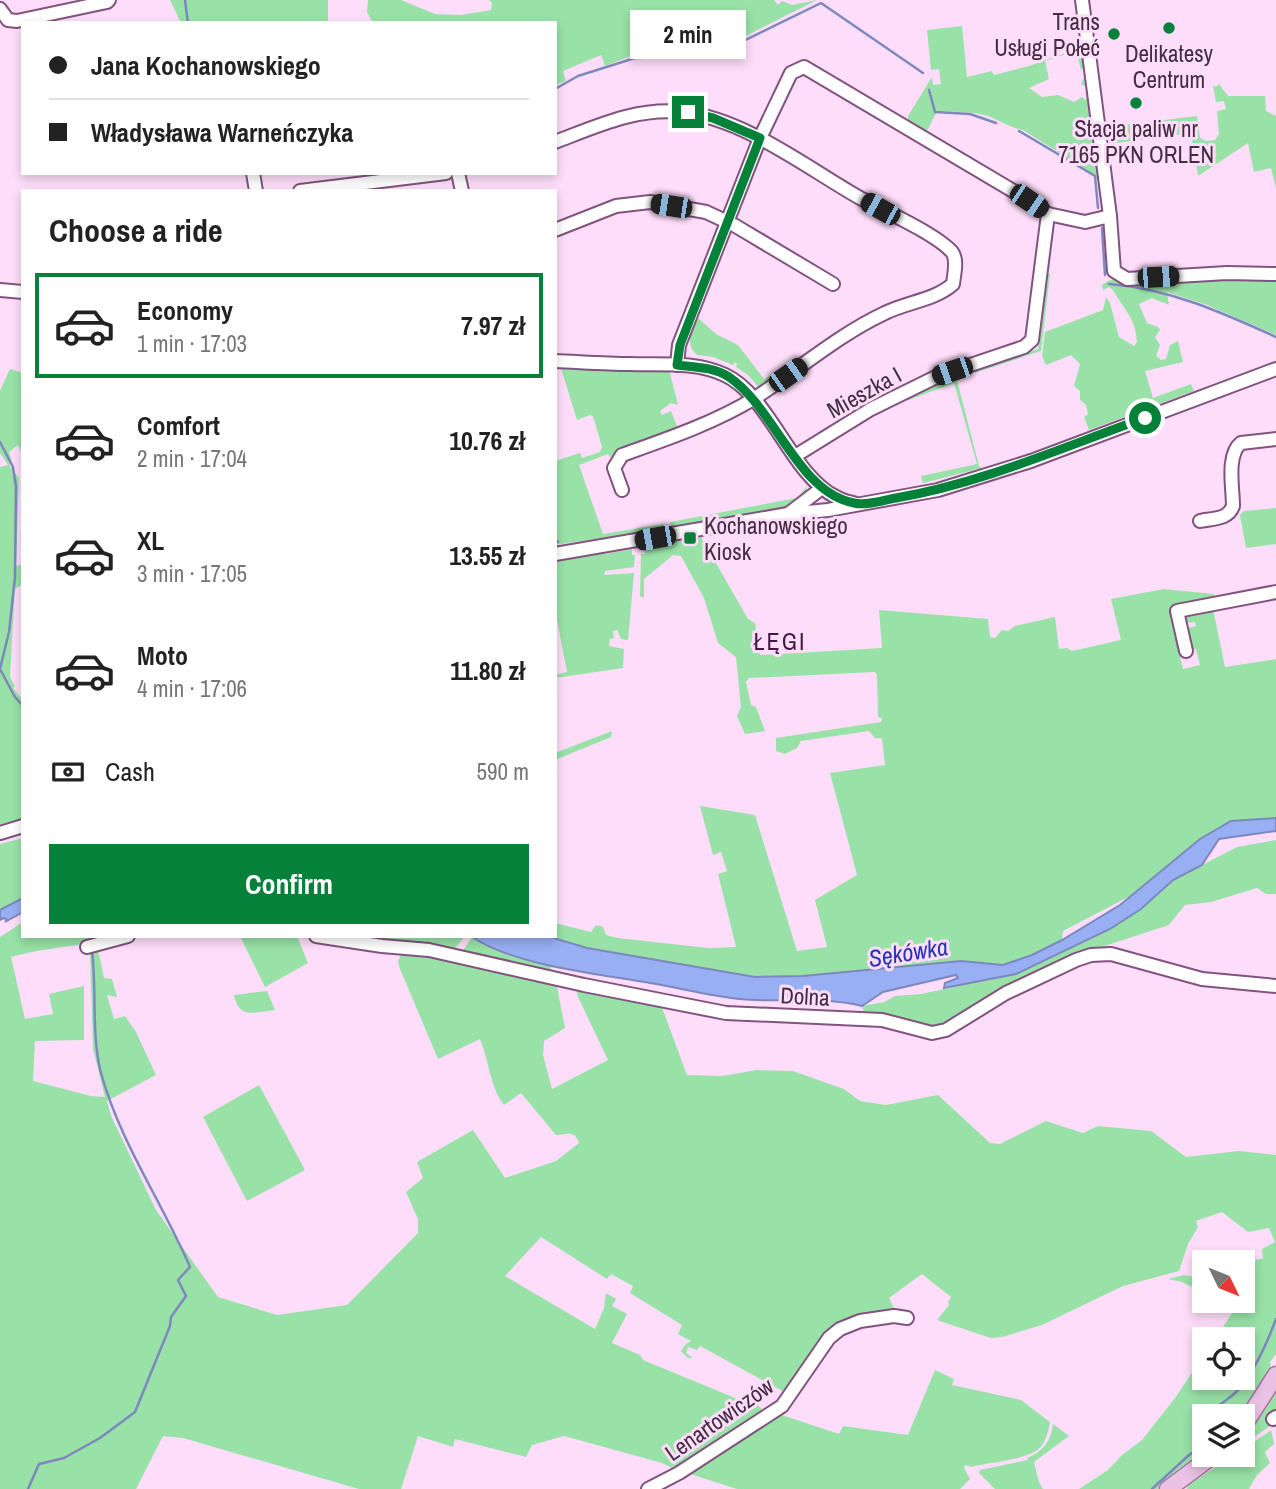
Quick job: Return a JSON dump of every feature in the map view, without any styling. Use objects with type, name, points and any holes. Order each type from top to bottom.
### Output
[{"type":"main road","points":[[1255,1408],[1276,1375]]},
{"type":"main road","points":[[1168,1489],[1198,1467]]},
{"type":"street","points":[[0,9],[8,20],[17,21],[109,0]]},
{"type":"street","points":[[1082,0],[1110,216],[1114,271],[1126,279],[1227,273],[1276,274]]},
{"type":"street","points":[[677,365],[680,345],[760,138],[791,73],[804,67],[1048,214],[1085,222],[1110,216]]},
{"type":"street","points":[[557,141],[629,114],[669,110],[713,118],[760,138],[924,233],[953,253],[956,260],[953,284],[950,287],[886,312],[834,343],[754,398],[713,419],[622,455],[614,468],[622,490]]},
{"type":"street","points":[[316,189],[430,175]]},
{"type":"street","points":[[557,229],[616,206],[650,202],[706,212],[727,221],[833,284]]},
{"type":"street","name":"Mieszka I","points":[[795,456],[871,409],[938,376],[1024,347],[1032,340],[1048,214]]},
{"type":"street","points":[[0,290],[21,292]]},
{"type":"street","points":[[557,361],[677,365],[707,368],[728,376],[754,398],[795,456],[826,491],[856,504]]},
{"type":"street","points":[[557,554],[938,490],[1006,470],[1276,369]]},
{"type":"street","points":[[1200,521],[1226,516],[1234,506],[1233,455],[1237,447],[1241,443],[1276,439]]},
{"type":"street","points":[[826,491],[828,510]]},
{"type":"street","points":[[788,514],[826,491]]},
{"type":"street","points":[[1186,651],[1177,611],[1276,592]]},
{"type":"street","points":[[0,833],[21,827]]},
{"type":"street","points":[[87,947],[121,938]]},
{"type":"street","name":"Dolna","points":[[329,938],[429,950],[573,983],[726,1013],[882,1020],[932,1033],[943,1031],[1006,993],[1091,954],[1111,954],[1202,979],[1276,986]]},
{"type":"street","name":"Lenartowiczów","points":[[648,1489],[679,1473],[782,1406],[829,1338],[840,1329],[860,1321],[894,1316],[907,1318]]},
{"type":"green space","points":[[170,0],[328,0],[328,21],[180,21]]},
{"type":"green space","points":[[368,0],[401,0],[435,14],[461,15],[491,10],[492,3],[489,0],[774,0],[778,5],[782,1],[792,5],[817,0],[712,53],[639,53],[605,66],[601,55],[563,71],[566,81],[557,84],[557,21],[372,21],[367,12]]},
{"type":"green space","points":[[962,26],[967,77],[992,71],[994,75],[1029,66],[1085,46],[1087,63],[1081,70],[1076,51],[1045,61],[1049,79],[1029,88],[1042,97],[1058,95],[1074,102],[1082,97],[1085,100],[1090,92],[1088,86],[1081,85],[1084,77],[1087,78],[1096,111],[1102,180],[1097,180],[1096,176],[1023,130],[988,116],[969,112],[937,111],[927,131],[908,120],[932,77],[933,85],[941,84],[939,69],[931,70],[927,30]]},
{"type":"green space","points":[[1219,84],[1228,96],[1265,96],[1266,111],[1276,116],[1276,189],[1271,168],[1254,172],[1248,143],[1198,176],[1191,133],[1109,144],[1111,133],[1107,127],[1197,116],[1200,138],[1206,141],[1215,140],[1219,134],[1217,111],[1226,109],[1224,101],[1216,102],[1213,85],[1216,87]]},
{"type":"green space","points":[[1047,274],[1050,274],[1041,351],[975,373],[976,370],[1038,349]]},
{"type":"green space","points":[[1276,276],[1276,335],[1207,305],[1167,292],[1169,305],[1152,298],[1139,304],[1147,323],[1160,330],[1155,337],[1160,345],[1156,356],[1161,360],[1166,359],[1170,345],[1178,341],[1183,362],[1145,371],[1153,398],[1191,384],[1194,391],[1089,430],[1084,417],[1088,414],[1086,405],[1080,400],[1080,391],[1074,386],[1080,364],[1071,355],[1046,365],[1042,356],[1045,332],[1103,310],[1106,297],[1119,337],[1134,346],[1137,342],[1134,324],[1113,290],[1109,287],[1103,290],[1102,285],[1108,281],[1118,278]]},
{"type":"green space","points":[[698,318],[716,334],[738,345],[764,379],[774,373],[781,376],[761,390],[748,375],[736,367],[735,362],[733,365],[713,357],[697,355],[691,346],[690,337]]},
{"type":"green space","points":[[560,365],[669,369],[678,405],[671,403],[660,411],[662,415],[671,411],[679,431],[610,457],[608,454],[579,465],[603,534],[663,524],[665,530],[609,540],[608,537],[557,545],[557,460],[580,453],[582,458],[600,452],[602,447],[593,416],[577,420]]},
{"type":"green space","points":[[10,369],[21,372],[21,452],[18,445],[9,452],[12,462],[9,465],[19,478],[16,566],[21,565],[21,585],[15,589],[10,677],[15,686],[13,688],[21,698],[21,824],[0,830],[0,467],[8,465],[0,453],[0,391]]},
{"type":"green space","points":[[960,375],[961,378],[957,380],[979,466],[982,468],[923,483],[921,476],[977,464],[954,383],[906,401],[905,398]]},
{"type":"green space","points":[[807,486],[806,492],[791,507],[672,529],[670,522],[797,498]]},
{"type":"green space","points":[[1276,508],[1276,544],[1246,548],[1240,515],[1244,511]]},
{"type":"green space","points":[[701,537],[748,619],[755,623],[760,655],[882,648],[879,610],[988,619],[990,637],[995,638],[1002,630],[1008,631],[1015,626],[1055,617],[1059,649],[1067,648],[1072,651],[1121,640],[1111,599],[1164,589],[1214,594],[1215,599],[1174,607],[1184,651],[1179,653],[1183,669],[1200,665],[1196,649],[1190,650],[1186,631],[1196,626],[1195,622],[1186,623],[1183,619],[1187,613],[1213,609],[1225,667],[1276,659],[1276,818],[1231,821],[1200,839],[1132,895],[1063,931],[1062,940],[1032,955],[1003,965],[961,961],[803,976],[755,977],[587,948],[554,938],[557,938],[557,924],[591,932],[596,925],[603,927],[606,935],[618,938],[708,948],[736,947],[718,874],[727,871],[721,852],[713,855],[700,806],[755,815],[797,951],[827,947],[815,900],[857,875],[830,773],[885,765],[882,738],[875,738],[869,731],[801,741],[797,748],[785,754],[776,751],[776,738],[881,722],[882,718],[878,717],[875,672],[749,678],[746,682],[751,705],[756,707],[765,731],[745,734],[737,716],[741,707],[736,657],[718,643],[704,598],[681,556],[673,555],[644,579],[644,598],[640,596],[641,554],[645,554],[646,547]]},
{"type":"green space","points":[[632,549],[632,555],[635,555],[634,567],[605,571],[604,575],[634,573],[628,640],[621,639],[617,630],[613,631],[614,638],[610,639],[609,646],[624,649],[623,668],[557,678],[557,674],[567,672],[557,620],[557,559],[604,551],[605,554]]},
{"type":"green space","points":[[612,731],[611,737],[557,759],[557,752]]},
{"type":"green space","points":[[21,839],[21,899],[0,910],[0,844]]},
{"type":"green space","points":[[1276,840],[1276,894],[1266,894],[1257,888],[1211,902],[1185,905],[1169,925],[1080,954],[937,1029],[865,1015],[862,1006],[884,1002],[895,996],[921,994],[1016,974],[1087,941],[1141,909],[1173,880],[1237,847]]},
{"type":"green space","points":[[21,923],[21,938],[113,938],[11,957],[25,1019],[53,1014],[49,994],[84,986],[84,1040],[35,1041],[33,1081],[105,1097],[93,1049],[90,952],[98,949],[104,978],[112,979],[117,997],[107,995],[114,1019],[125,1016],[136,1032],[156,1075],[107,1101],[112,1118],[156,1210],[218,1297],[277,1315],[347,1305],[418,1233],[418,1219],[406,1192],[423,1178],[417,1162],[473,1130],[505,1178],[556,1161],[579,1143],[573,1134],[556,1135],[521,1093],[504,1105],[493,1082],[480,1039],[438,1059],[400,969],[398,961],[403,951],[562,982],[557,987],[565,1028],[544,1041],[543,1055],[552,1089],[608,1060],[575,985],[660,1002],[687,1075],[722,1076],[757,1070],[793,1071],[844,1089],[860,1101],[886,1105],[938,1095],[990,1143],[1000,1144],[1046,1121],[1083,1133],[1098,1126],[1151,1131],[1186,1157],[1239,1151],[1276,1155],[1276,1354],[1270,1362],[1271,1369],[1249,1404],[1192,1404],[1192,1463],[1157,1489],[1079,1489],[1108,1470],[1142,1440],[1192,1373],[1192,1390],[1255,1390],[1255,1327],[1223,1327],[1232,1313],[1255,1313],[1255,1260],[1263,1258],[1262,1249],[1275,1242],[1269,1228],[1248,1232],[1222,1212],[1196,1221],[1198,1227],[1188,1244],[1179,1271],[1123,1286],[1042,1325],[1002,1337],[991,1338],[937,1320],[949,1305],[951,1297],[922,1274],[889,1298],[896,1312],[847,1323],[788,1394],[700,1346],[697,1350],[688,1347],[686,1353],[693,1358],[688,1358],[681,1351],[691,1341],[678,1334],[682,1325],[630,1293],[633,1286],[611,1274],[607,1279],[541,1237],[505,1276],[595,1329],[604,1308],[606,1293],[616,1299],[612,1306],[627,1314],[612,1343],[640,1355],[643,1360],[758,1405],[766,1414],[678,1471],[662,1463],[564,1436],[532,1445],[526,1457],[455,1439],[453,1447],[418,1436],[401,1489],[359,1489],[183,1438],[163,1436],[136,1489],[0,1489],[0,937]]},
{"type":"green space","points":[[241,938],[298,938],[308,963],[265,987]]},
{"type":"green space","points":[[360,938],[463,938],[454,950]]},
{"type":"green space","points":[[474,938],[490,948],[550,965],[552,972],[462,952]]},
{"type":"green space","points":[[267,991],[275,1010],[249,1013],[240,1008],[234,995]]},
{"type":"green space","points":[[259,1085],[305,1170],[247,1201],[203,1117]]},
{"type":"green space","points":[[1184,1275],[1192,1277],[1192,1287],[1182,1282],[1168,1279]]},
{"type":"green space","points":[[935,1370],[954,1379],[952,1385],[1021,1400],[1050,1422],[1042,1445],[1030,1454],[1014,1459],[971,1467],[965,1465],[970,1479],[960,1489],[737,1489],[687,1473],[779,1414],[839,1434],[843,1426],[908,1435]]},
{"type":"green space","points":[[1276,1391],[1276,1413],[1266,1421],[1269,1427],[1255,1436],[1255,1424]]},
{"type":"green space","points":[[1053,1424],[1069,1436],[1034,1462],[1043,1489],[995,1489],[979,1473],[980,1470],[1028,1460],[1027,1458],[1038,1453],[1045,1445]]},
{"type":"green space","points":[[1271,1430],[1274,1444],[1265,1452],[1270,1463],[1257,1475],[1249,1489],[1187,1489],[1188,1485],[1216,1467],[1255,1467],[1255,1441]]},
{"type":"water","points":[[1276,818],[1276,831],[1219,839],[1202,865],[1173,880],[1141,909],[1110,929],[1016,974],[944,988],[945,983],[958,978],[956,975],[883,992],[862,1006],[816,1000],[729,998],[532,961],[488,946],[474,938],[554,938],[587,948],[755,977],[803,976],[961,961],[1003,965],[1032,955],[1062,940],[1120,905],[1200,839],[1231,821]]},
{"type":"water","points":[[21,899],[21,913],[5,922],[7,920],[4,918],[0,920],[0,910]]},
{"type":"waterway","points":[[185,0],[188,21]]},
{"type":"waterway","points":[[557,88],[578,76],[635,58],[713,56],[821,3],[923,73]]},
{"type":"waterway","points":[[929,90],[935,112],[970,114],[996,123]]},
{"type":"waterway","points":[[1019,131],[1095,176],[1098,208]]},
{"type":"waterway","points":[[1102,228],[1105,275]]},
{"type":"waterway","points":[[1109,284],[1174,296],[1276,337]]},
{"type":"waterway","points":[[0,442],[13,467],[16,487],[15,577],[9,632],[0,669],[21,704]]},
{"type":"waterway","points":[[28,1489],[39,1464],[64,1458],[100,1438],[135,1412],[170,1326],[171,1317],[186,1296],[178,1280],[190,1267],[119,1123],[101,1073],[96,1043],[92,951]]},
{"type":"waterway","points":[[1221,1404],[1235,1393],[1254,1368],[1276,1319]]},
{"type":"waterway","points":[[1152,1489],[1192,1453]]},
{"type":"place","name":"Delikatesy Centrum","points":[[1169,28]]},
{"type":"place","name":"Trans Usługi Połeć","points":[[1114,34]]},
{"type":"place","name":"Stacja paliw nr 7165 PKN ORLEN","points":[[1136,103]]},
{"type":"place","name":"Kochanowskiego Kiosk","points":[[690,538]]},
{"type":"district","name":"ŁĘGI","points":[[780,641]]},
{"type":"route","points":[[688,112],[713,118],[760,138],[680,345],[677,365],[707,368],[728,376],[754,398],[811,476],[835,497],[856,504],[938,490],[1006,470],[1145,418]]},
{"type":"water label","name":"Sękówka","points":[[908,952]]}]
